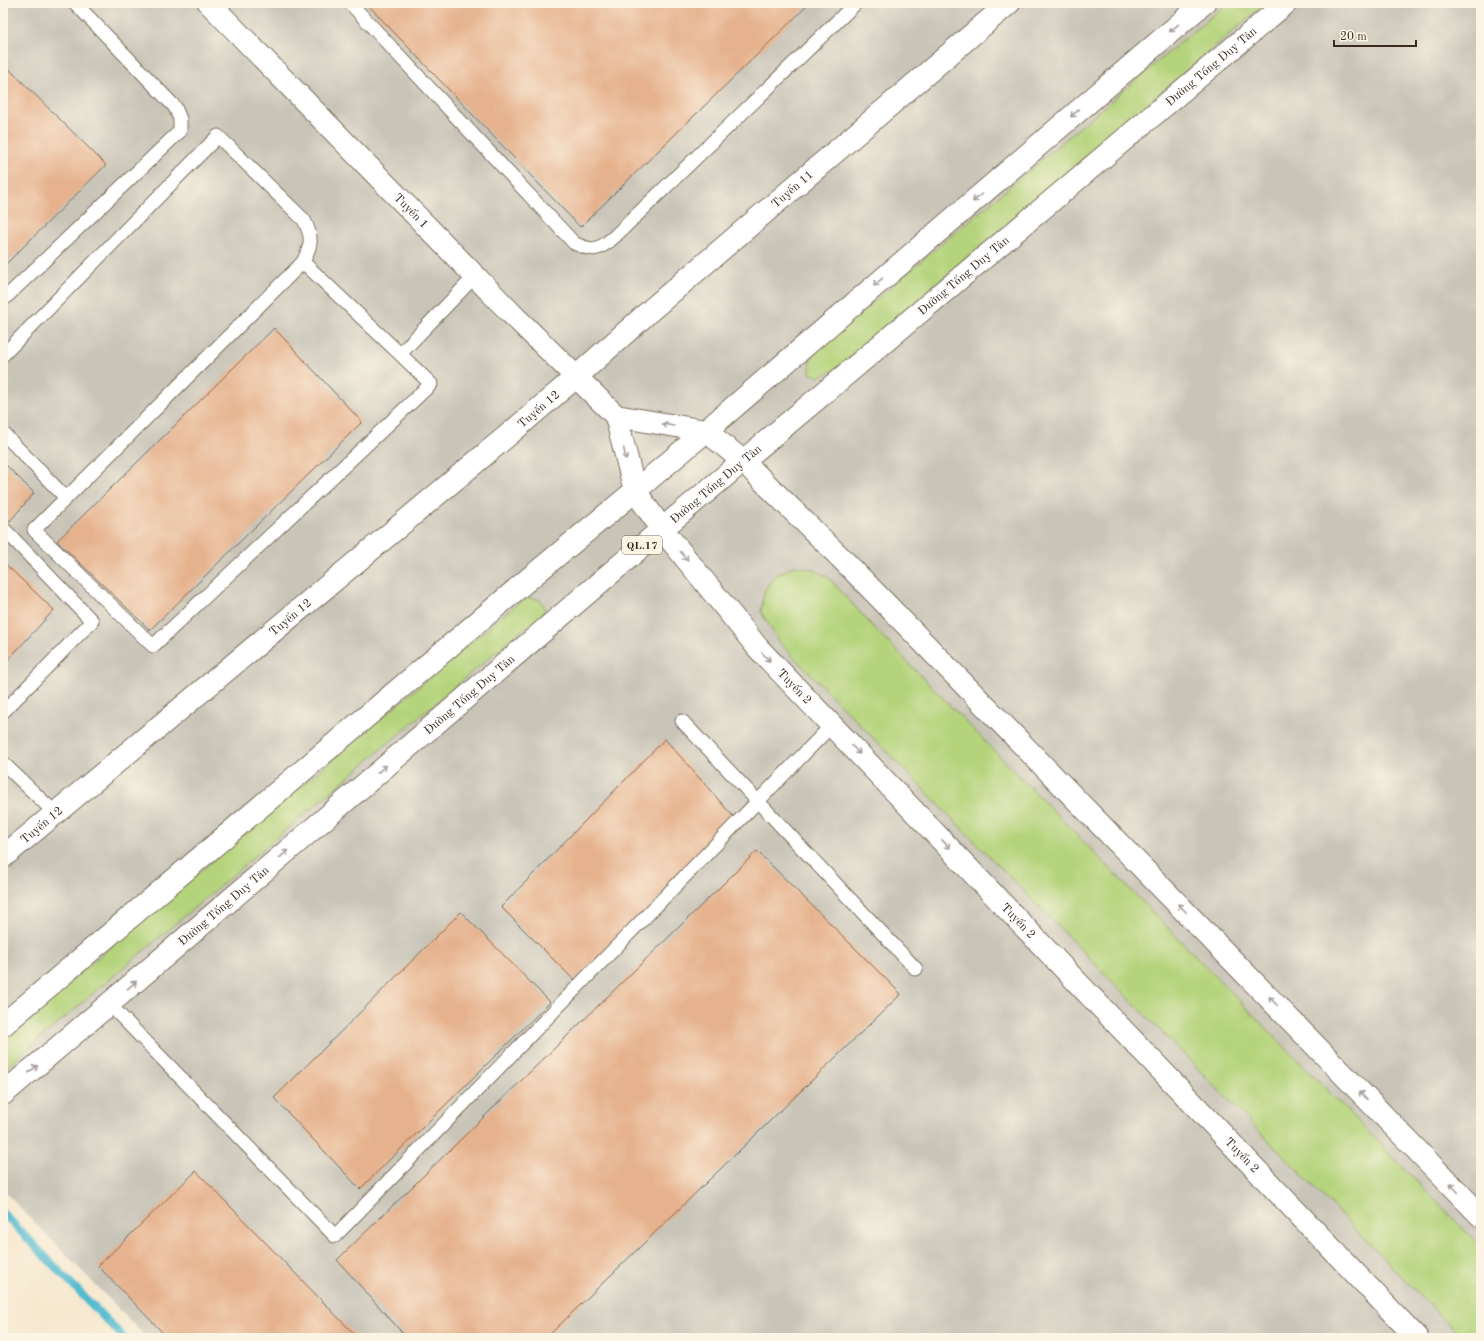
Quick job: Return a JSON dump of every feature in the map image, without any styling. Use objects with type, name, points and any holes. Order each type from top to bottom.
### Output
[{"type":"main road","name":"Tuyến 11","points":[[576,377],[652,309],[1009,3]]},
{"type":"main road","points":[[3,1025],[524,582],[635,492],[1204,3]]},
{"type":"main road","name":"Đường Tống Duy Tân","points":[[3,1094],[662,529],[1286,3]]},
{"type":"main road","name":"Tuyến 1","points":[[211,4],[475,276],[616,416]]},
{"type":"main road","name":"Tuyến 12","points":[[3,857],[576,377]]},
{"type":"main road","points":[[635,492],[616,416],[706,431],[743,461],[853,570],[1481,1216]]},
{"type":"main road","name":"Tuyến 2","points":[[635,492],[662,529],[758,648],[1417,1338]]},
{"type":"lane","points":[[3,300],[180,131],[180,118],[175,107],[76,3]]},
{"type":"lane","points":[[350,3],[574,243],[587,249],[602,247],[614,237],[856,3]]},
{"type":"lane","points":[[3,355],[218,136],[304,220],[311,234],[309,250],[303,262],[34,530],[152,646],[431,384],[303,262]]},
{"type":"lane","points":[[400,354],[475,276]]},
{"type":"lane","points":[[3,433],[66,498]]},
{"type":"lane","points":[[3,528],[92,621],[3,712]]},
{"type":"lane","points":[[682,721],[916,969]]},
{"type":"lane","points":[[109,1004],[335,1236],[832,726]]},
{"type":"lane","points":[[3,763],[55,813]]},
{"type":"shaded area","points":[[3,3],[1481,3],[1481,1338],[147,1338],[3,1190]]},
{"type":"green space","points":[[1227,3],[1266,3],[835,370],[819,377],[810,373],[810,361],[815,351]]},
{"type":"green space","points":[[795,566],[813,569],[829,578],[876,630],[1481,1247],[1481,1338],[1462,1338],[779,642],[761,612],[764,591],[775,575]]},
{"type":"green space","points":[[528,597],[540,600],[545,609],[540,618],[517,634],[3,1070],[3,1038],[514,606]]},
{"type":"building","points":[[366,3],[810,3],[580,227]]},
{"type":"building","points":[[3,63],[106,165],[3,267]]},
{"type":"building","points":[[274,328],[362,422],[150,630],[57,541]]},
{"type":"building","points":[[3,462],[34,493],[10,521],[3,514]]},
{"type":"building","points":[[3,562],[54,610],[3,665]]},
{"type":"building","points":[[665,739],[738,822],[574,980],[501,907]]},
{"type":"building","points":[[757,851],[901,994],[546,1338],[407,1338],[337,1260]]},
{"type":"building","points":[[461,912],[550,1002],[360,1189],[274,1098]]},
{"type":"building","points":[[196,1171],[358,1338],[168,1338],[98,1266]]},
{"type":"waterway","points":[[3,1213],[124,1338]]}]
